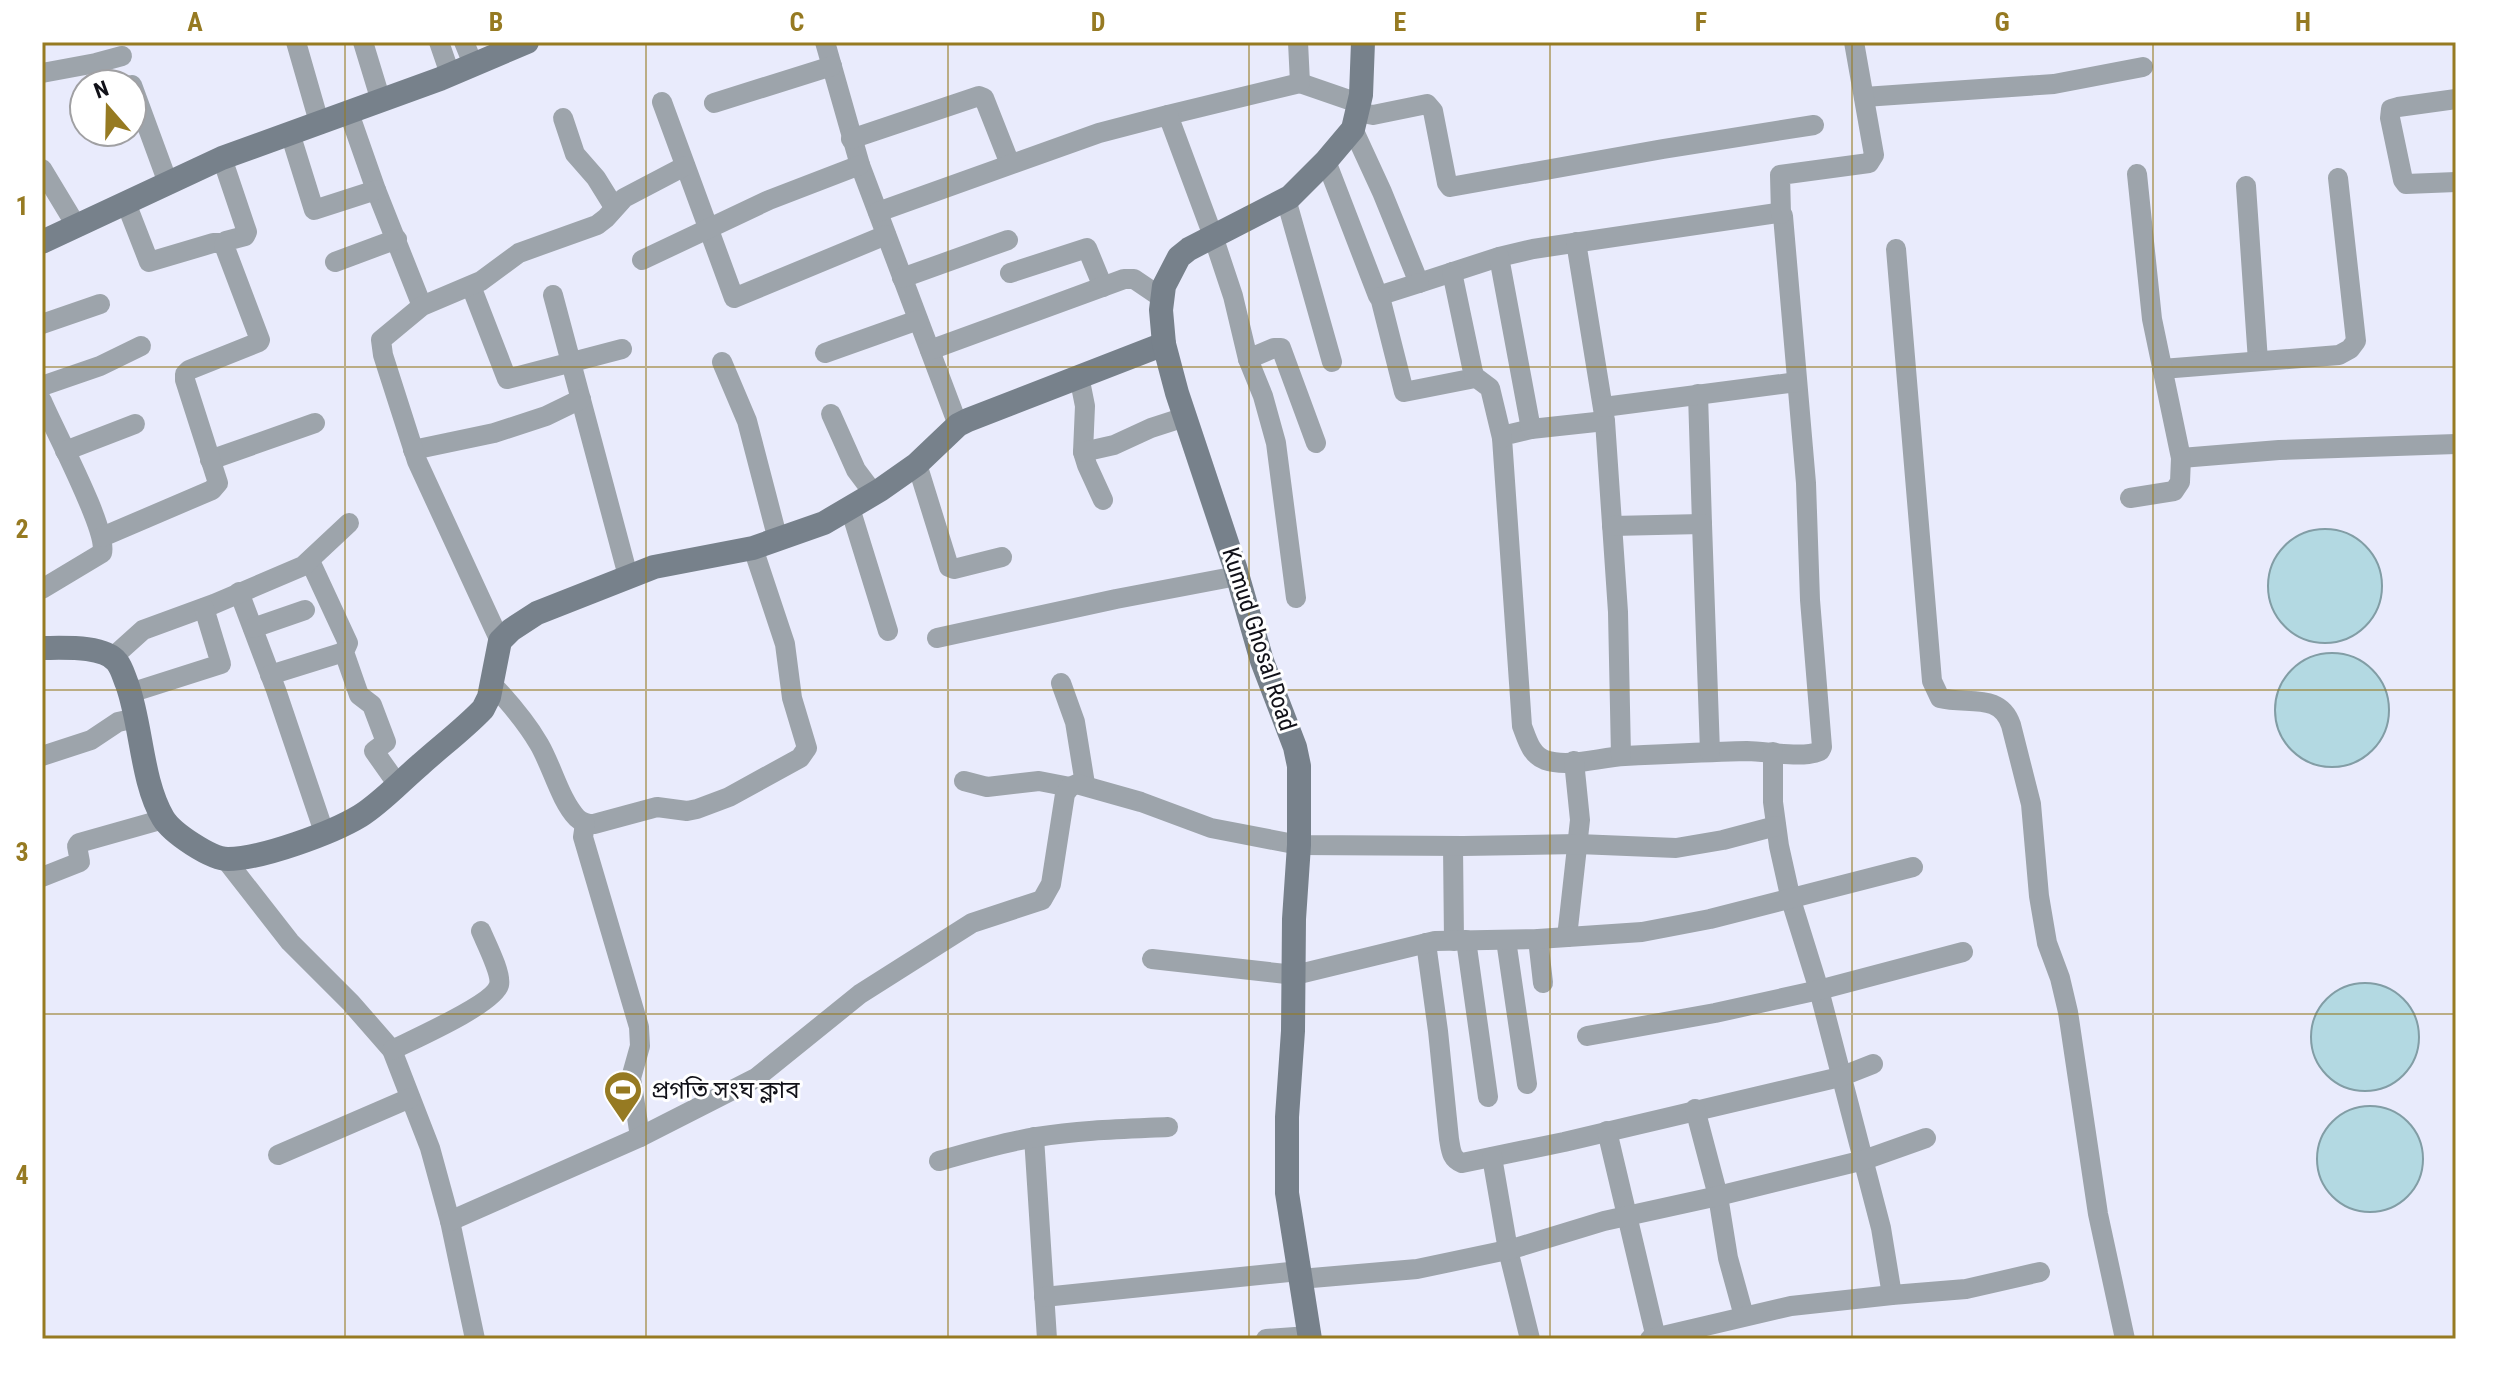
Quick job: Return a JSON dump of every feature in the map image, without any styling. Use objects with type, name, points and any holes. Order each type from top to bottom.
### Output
[{"type":"street","points":[[296,42],[319,122]]},
{"type":"street","points":[[363,42],[381,101]]},
{"type":"street","points":[[439,42],[450,74]]},
{"type":"street","points":[[825,42],[860,165],[958,425]]},
{"type":"street","points":[[1298,42],[1300,83]]},
{"type":"street","points":[[1355,121],[1361,95],[1363,42]]},
{"type":"street","points":[[1452,272],[1474,376],[1490,388],[1502,438],[1522,726],[1528,744],[1537,756],[1557,762],[1710,752],[1817,753],[1822,747],[1810,600],[1806,483],[1779,177],[1782,174],[1873,160],[1854,42]]},
{"type":"street","points":[[42,242],[222,158],[450,74],[468,53],[522,43]]},
{"type":"street","points":[[42,73],[86,65],[121,49]]},
{"type":"street","points":[[714,103],[832,66]]},
{"type":"street","points":[[1864,97],[2054,84],[2143,67]]},
{"type":"street","points":[[878,212],[1099,133],[1300,83],[1358,103],[1355,121],[1419,283]]},
{"type":"street","points":[[851,139],[979,96],[984,98],[1010,164]]},
{"type":"street","points":[[2456,99],[2391,109],[2390,118],[2406,184],[2456,182]]},
{"type":"street","points":[[662,102],[735,299],[886,235]]},
{"type":"street","points":[[1355,121],[1424,103],[1429,105],[1450,187],[1814,125]]},
{"type":"street","points":[[349,113],[422,306]]},
{"type":"street","points":[[1168,115],[1213,236],[1233,296],[1248,359],[1268,412],[1276,443],[1296,598]]},
{"type":"street","points":[[563,118],[575,154],[596,178],[614,207]]},
{"type":"street","name":"Kumud Ghosal Road","points":[[1310,1338],[1287,1193],[1287,1117],[1299,845],[1297,756],[1262,661],[1185,417],[1164,344],[1162,298],[1164,286],[1179,257],[1286,199],[1326,161],[1355,121]]},
{"type":"street","points":[[148,128],[168,183]]},
{"type":"street","points":[[290,133],[314,210],[376,190]]},
{"type":"street","points":[[126,203],[149,262],[245,236],[247,232],[222,158]]},
{"type":"street","points":[[1326,161],[1380,297],[1404,392],[1474,376]]},
{"type":"street","points":[[642,260],[813,182],[860,165]]},
{"type":"street","points":[[500,641],[413,450],[380,342],[422,306],[490,276],[519,253],[597,225],[637,189],[685,166]]},
{"type":"street","points":[[42,169],[77,227]]},
{"type":"street","points":[[2130,498],[2174,491],[2180,482],[2181,458],[2152,319],[2137,174]]},
{"type":"street","points":[[2162,369],[2339,355],[2350,349],[2356,341],[2338,178]]},
{"type":"street","points":[[2246,186],[2258,361]]},
{"type":"street","points":[[1286,199],[1332,362]]},
{"type":"street","points":[[1380,297],[1499,257],[1576,242],[1781,214]]},
{"type":"street","points":[[335,262],[397,239]]},
{"type":"street","points":[[902,278],[1008,240]]},
{"type":"street","points":[[1576,242],[1604,414],[1618,612],[1621,756]]},
{"type":"street","points":[[102,537],[212,490],[218,483],[185,374],[260,340],[224,243]]},
{"type":"street","points":[[1010,273],[1087,248],[1103,287]]},
{"type":"street","points":[[1896,249],[1932,681],[1940,698],[2000,707],[2007,713],[2011,725],[2031,804],[2039,896],[2047,943],[2068,1012],[2098,1214],[2125,1339]]},
{"type":"street","points":[[1499,257],[1531,429]]},
{"type":"street","points":[[930,350],[1129,278],[1162,298]]},
{"type":"street","points":[[471,286],[507,379],[622,349]]},
{"type":"street","points":[[553,295],[628,576]]},
{"type":"street","points":[[42,324],[100,304]]},
{"type":"street","points":[[825,353],[918,320]]},
{"type":"street","points":[[226,860],[292,845],[363,814],[483,709],[492,684],[500,641],[537,613],[628,576],[672,562],[753,548],[824,523],[917,464],[958,425],[1164,344]]},
{"type":"street","points":[[42,386],[100,366],[141,346]]},
{"type":"street","points":[[1248,359],[1281,348],[1316,443]]},
{"type":"street","points":[[722,362],[747,421],[778,540]]},
{"type":"street","points":[[1079,376],[1085,406],[1083,452],[1103,500]]},
{"type":"street","points":[[1502,438],[1531,429],[1698,394],[1797,382]]},
{"type":"street","points":[[1698,394],[1710,752]]},
{"type":"street","points":[[413,450],[494,433],[546,416],[581,399]]},
{"type":"street","points":[[42,401],[104,547],[102,553],[42,589]]},
{"type":"street","points":[[831,414],[856,470],[874,494]]},
{"type":"street","points":[[1083,452],[1114,445],[1185,417]]},
{"type":"street","points":[[210,460],[315,423]]},
{"type":"street","points":[[65,451],[135,424]]},
{"type":"street","points":[[2181,458],[2279,450],[2456,444]]},
{"type":"street","points":[[917,464],[949,567],[954,569],[1002,557]]},
{"type":"street","points":[[850,508],[888,631]]},
{"type":"street","points":[[113,657],[143,630],[204,608],[310,561],[349,523]]},
{"type":"street","points":[[1612,526],[1702,524]]},
{"type":"street","points":[[492,684],[510,703],[538,743],[571,809],[585,824],[657,807],[687,811],[729,797],[805,753],[806,742],[791,690],[787,652],[753,548]]},
{"type":"street","points":[[310,561],[348,643],[344,652],[359,695],[372,705],[386,742],[374,751],[398,785]]},
{"type":"street","points":[[937,638],[1237,576]]},
{"type":"street","points":[[239,592],[324,832]]},
{"type":"street","points":[[130,693],[221,664],[204,608]]},
{"type":"street","points":[[253,628],[305,610]]},
{"type":"street","points":[[42,648],[92,650],[113,657],[121,668],[130,693],[153,794],[164,819],[180,836],[226,860],[290,942],[351,1003],[392,1050],[422,1123],[450,1221],[475,1339]]},
{"type":"street","points":[[270,675],[344,652]]},
{"type":"street","points":[[1061,683],[1075,722],[1077,786]]},
{"type":"street","points":[[42,756],[91,740],[118,722],[136,718]]},
{"type":"street","points":[[1773,752],[1776,826],[1791,900],[1819,990],[1864,1160],[1881,1228],[1892,1295]]},
{"type":"street","points":[[1567,937],[1580,820],[1574,761]]},
{"type":"street","points":[[964,781],[987,787],[1039,781],[1077,786],[1141,802],[1211,828],[1299,845],[1578,844],[1676,848],[1776,826]]},
{"type":"street","points":[[450,1221],[640,1137],[756,1078],[860,994],[972,923],[1042,900],[1051,884],[1065,794],[1077,786]]},
{"type":"street","points":[[42,877],[80,862],[79,843],[164,819]]},
{"type":"street","points":[[585,824],[583,837],[639,1027],[640,1046],[631,1078],[640,1137]]},
{"type":"street","points":[[1453,846],[1460,941],[1488,1097]]},
{"type":"street","points":[[1152,959],[1295,975],[1426,943],[1642,932],[1791,900],[1913,867]]},
{"type":"street","points":[[392,1050],[472,1010],[495,994],[499,978],[481,931]]},
{"type":"street","points":[[1538,939],[1543,983]]},
{"type":"street","points":[[1506,940],[1527,1084]]},
{"type":"street","points":[[1426,943],[1453,1156],[1462,1163],[1840,1077],[1873,1064]]},
{"type":"street","points":[[1587,1036],[1819,990],[1963,952]]},
{"type":"street","points":[[278,1155],[410,1098]]},
{"type":"street","points":[[1695,1109],[1744,1316]]},
{"type":"street","points":[[939,1161],[1034,1137],[1168,1127]]},
{"type":"street","points":[[1607,1131],[1653,1338],[1791,1306],[1966,1289],[2040,1272]]},
{"type":"street","points":[[1034,1137],[1047,1339]]},
{"type":"street","points":[[1044,1297],[1299,1275],[1417,1269],[1508,1250],[1626,1216],[1864,1160],[1926,1138]]},
{"type":"street","points":[[1492,1157],[1508,1250],[1530,1339]]},
{"type":"street","points":[[1266,1339],[1310,1338]]},
{"type":"shaded area","points":[[2325,529],[2357,538],[2373,554],[2382,586],[2373,618],[2357,634],[2325,643],[2293,634],[2277,618],[2268,586],[2277,554],[2293,538]]},
{"type":"shaded area","points":[[2332,653],[2354,657],[2373,669],[2385,688],[2389,710],[2385,732],[2373,751],[2354,763],[2332,767],[2310,763],[2291,751],[2279,732],[2275,710],[2279,688],[2291,669],[2310,657]]},
{"type":"shaded area","points":[[2365,983],[2386,987],[2403,999],[2415,1016],[2419,1037],[2415,1058],[2403,1075],[2386,1087],[2365,1091],[2344,1087],[2327,1075],[2315,1058],[2311,1037],[2315,1016],[2327,999],[2344,987]]},
{"type":"shaded area","points":[[2370,1106],[2390,1110],[2408,1121],[2419,1139],[2423,1159],[2419,1179],[2408,1197],[2390,1208],[2370,1212],[2350,1208],[2332,1197],[2321,1179],[2317,1159],[2321,1139],[2332,1121],[2350,1110]]},
{"type":"place","name":"প্রগতি সংঘ ক্লাব","points":[[623,1124]]}]
